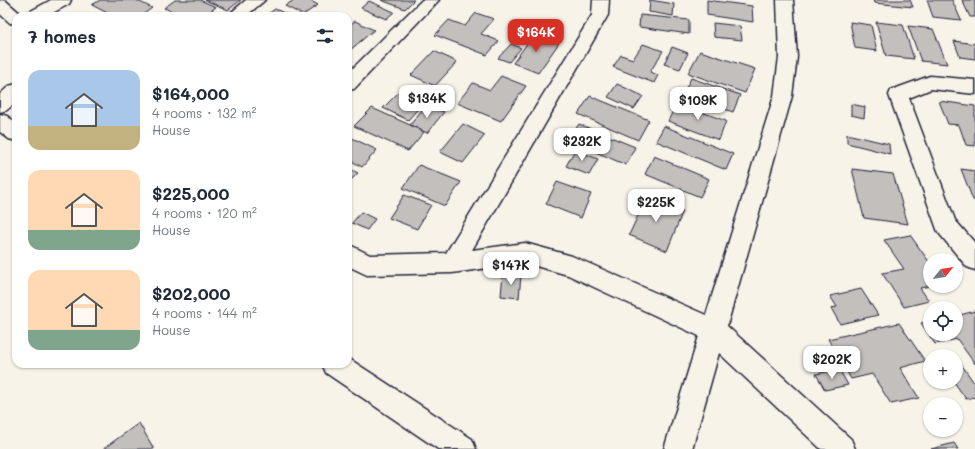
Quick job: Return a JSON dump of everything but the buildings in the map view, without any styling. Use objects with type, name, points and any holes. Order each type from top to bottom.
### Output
[{"type":"street","points":[[42,12],[63,0]]},
{"type":"street","points":[[240,12],[257,0]]},
{"type":"street","points":[[352,80],[431,0]]},
{"type":"street","points":[[452,263],[600,14],[602,0]]},
{"type":"street","points":[[678,449],[783,96],[788,57],[785,0]]},
{"type":"street","points":[[975,87],[930,82],[898,95],[946,225],[975,260]]},
{"type":"street","points":[[0,105],[12,94]]},
{"type":"street","points":[[0,121],[12,131]]},
{"type":"street","points":[[352,256],[367,265],[452,263],[525,253],[572,266],[714,331],[842,449]]},
{"type":"street","points":[[341,368],[462,449]]}]
